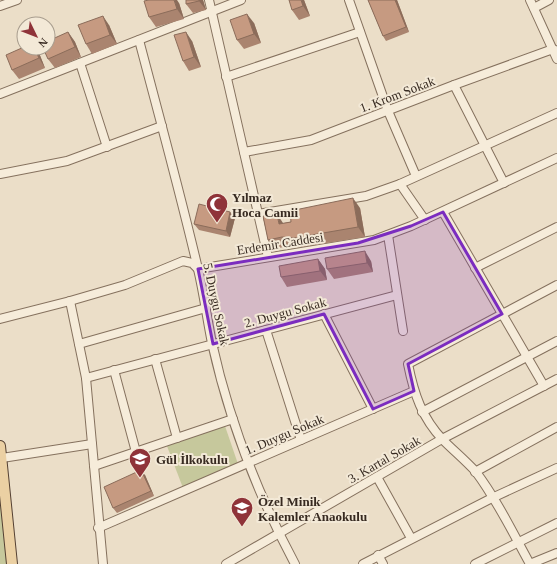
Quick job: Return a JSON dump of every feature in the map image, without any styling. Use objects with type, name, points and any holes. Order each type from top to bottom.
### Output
[{"type":"main road","points":[[0,446],[12,564]]},
{"type":"street","points":[[0,6],[17,0]]},
{"type":"street","points":[[209,0],[268,257]]},
{"type":"street","points":[[0,94],[241,0]]},
{"type":"street","points":[[349,0],[388,111],[416,176]]},
{"type":"street","points":[[530,0],[555,50],[557,59]]},
{"type":"street","points":[[534,8],[549,0]]},
{"type":"street","points":[[226,77],[360,32]]},
{"type":"street","name":"5. Duygu Sokak","points":[[139,40],[198,268],[212,344],[233,419],[248,463],[278,533],[295,564]]},
{"type":"street","name":"1. Krom Sokak","points":[[244,152],[310,140],[454,85],[555,50]]},
{"type":"street","points":[[80,63],[107,147]]},
{"type":"street","points":[[454,85],[504,183]]},
{"type":"street","points":[[258,214],[366,196],[400,184],[557,112]]},
{"type":"street","points":[[0,174],[67,161],[162,126]]},
{"type":"street","name":"Erdemir Caddesi","points":[[0,319],[125,285],[183,261],[192,263],[198,268],[358,243],[388,235],[443,212],[557,158]]},
{"type":"street","points":[[400,184],[425,220]]},
{"type":"street","points":[[443,212],[544,386]]},
{"type":"street","points":[[475,268],[557,227]]},
{"type":"street","points":[[388,235],[403,331]]},
{"type":"street","points":[[557,285],[408,364],[414,391],[422,412],[430,426],[475,472],[492,498],[530,564],[557,553]]},
{"type":"street","name":"2. Duygu Sokak","points":[[86,378],[397,295]]},
{"type":"street","points":[[70,301],[86,378],[102,564]]},
{"type":"street","points":[[79,344],[206,308]]},
{"type":"street","points":[[324,314],[373,409]]},
{"type":"street","points":[[266,330],[301,440]]},
{"type":"street","points":[[422,412],[557,341]]},
{"type":"street","points":[[156,359],[177,438]]},
{"type":"street","points":[[114,370],[136,452]]},
{"type":"street","name":"3. Kartal Sokak","points":[[226,564],[442,439],[557,379]]},
{"type":"street","name":"1. Duygu Sokak","points":[[98,528],[414,391]]},
{"type":"street","points":[[94,466],[233,419]]},
{"type":"street","points":[[475,472],[557,427]]},
{"type":"street","points":[[2,458],[92,444]]},
{"type":"street","points":[[363,564],[411,538],[557,468]]},
{"type":"street","points":[[377,477],[411,538]]},
{"type":"street","points":[[475,564],[557,523]]},
{"type":"street","points":[[378,555],[383,564]]},
{"type":"highlighted area","points":[[443,212],[502,314],[408,364],[414,391],[373,409],[324,314],[213,344],[198,269],[358,243],[411,226]]},
{"type":"green space","points":[[225,426],[238,464],[183,488],[167,446]]},
{"type":"green space","points":[[0,497],[7,564],[0,564]]},
{"type":"building","points":[[174,0],[177,9],[149,17],[144,1]]},
{"type":"building","points":[[186,0],[199,0],[199,1],[186,4]]},
{"type":"building","points":[[289,0],[301,0],[303,6],[292,10]]},
{"type":"building","points":[[368,0],[395,0],[406,27],[383,36]]},
{"type":"building","points":[[247,14],[254,34],[237,40],[230,20]]},
{"type":"building","points":[[103,16],[110,35],[86,44],[78,25]]},
{"type":"building","points":[[68,32],[75,47],[56,55],[56,37]]},
{"type":"building","points":[[186,32],[194,57],[183,61],[174,35]]},
{"type":"building","points":[[16,51],[16,56],[38,56],[39,58],[12,70],[6,55]]},
{"type":"building","points":[[47,56],[55,56],[48,59]]},
{"type":"building","points":[[353,198],[358,227],[294,238],[282,237],[268,240],[263,216],[277,214],[279,224],[291,222],[290,211]]},
{"type":"building","name":"Yılmaz Hoca Camii","points":[[199,204],[230,212],[226,231],[194,224]]},
{"type":"building","points":[[365,251],[367,263],[327,269],[325,258]]},
{"type":"building","points":[[318,259],[320,271],[281,277],[279,266]]},
{"type":"building","points":[[141,470],[151,491],[113,508],[104,487]]},
{"type":"place","name":"Yılmaz Hoca Camii","points":[[217,224]]},
{"type":"place","name":"Gül İlkokulu","points":[[140,478]]},
{"type":"place","name":"Özel Minik Kalemler Anaokulu","points":[[242,528]]}]
